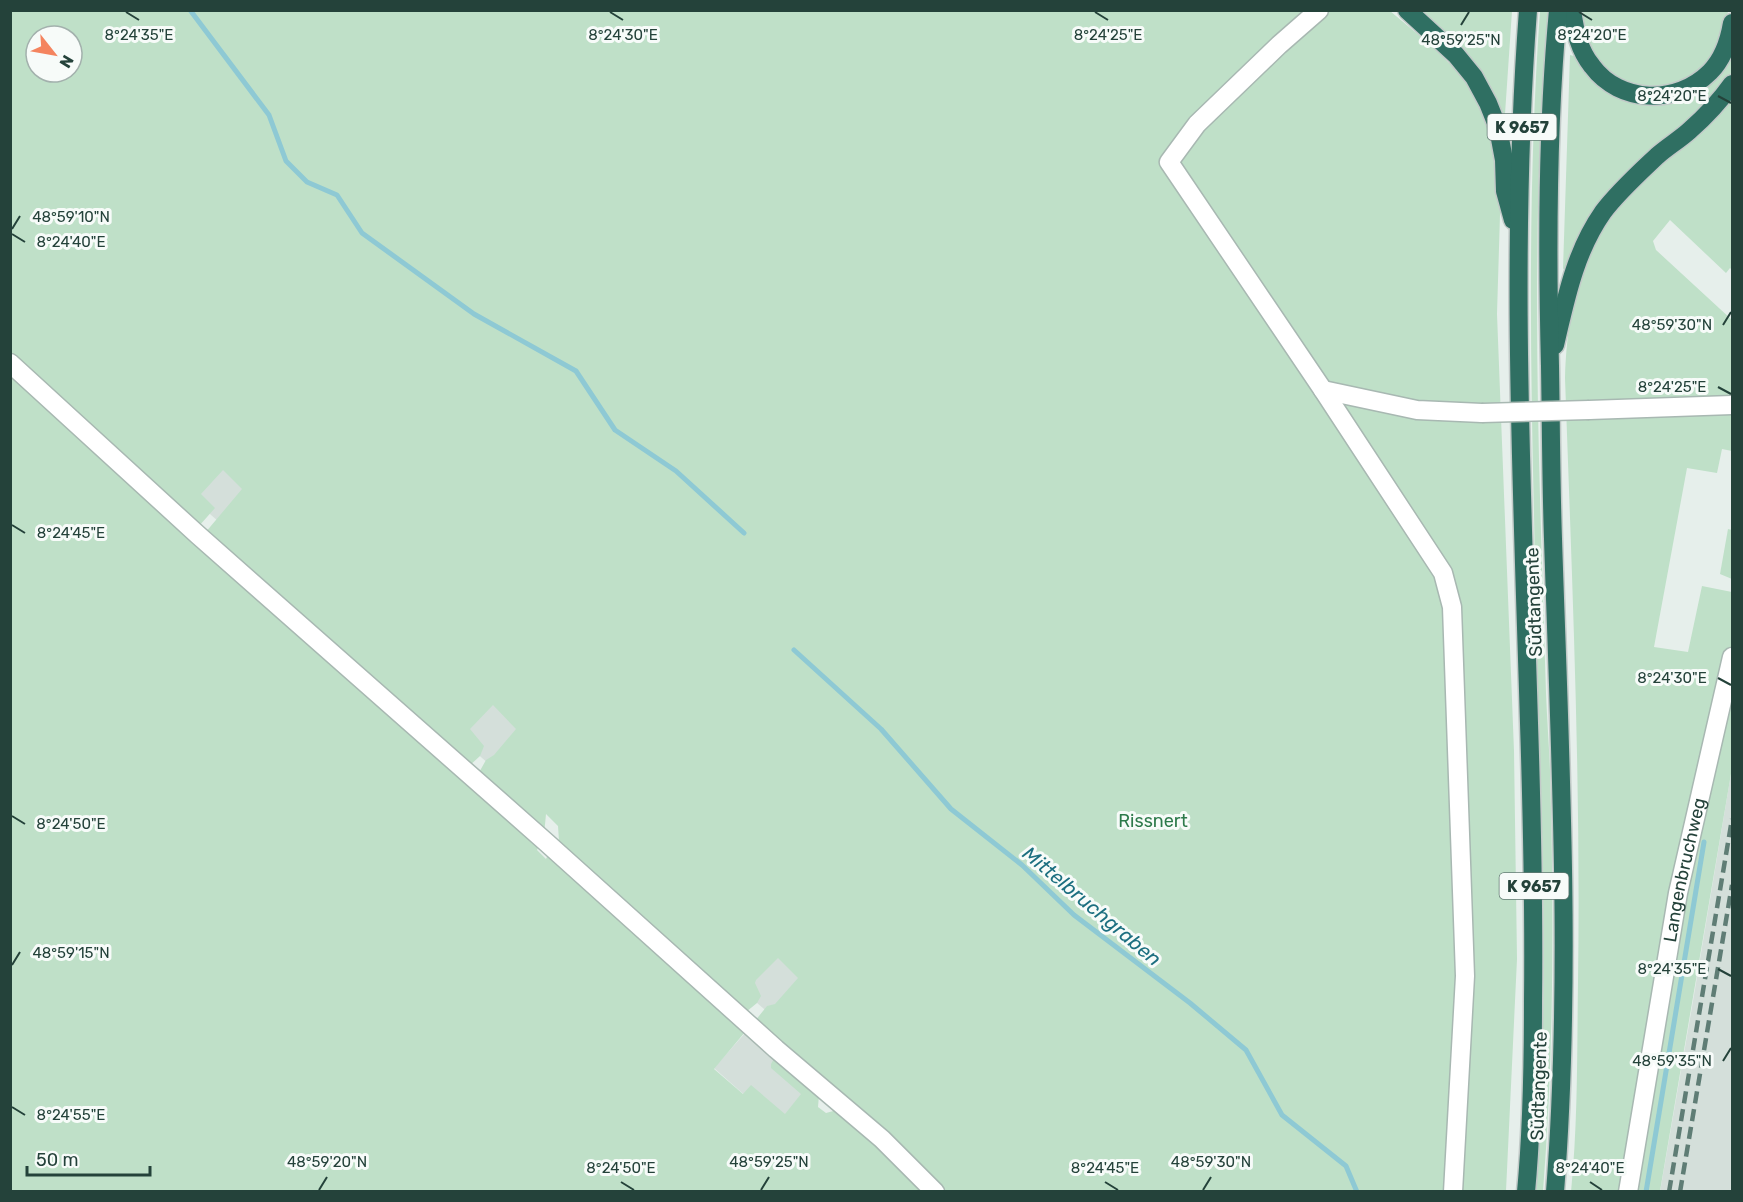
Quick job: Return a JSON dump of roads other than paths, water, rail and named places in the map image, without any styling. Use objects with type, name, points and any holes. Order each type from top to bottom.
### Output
[{"type":"highway","points":[[1407,10],[1456,55],[1474,77],[1488,103],[1500,139],[1504,160],[1505,191],[1518,243]]},
{"type":"highway","name":"Südtangente","points":[[1526,1191],[1531,1104],[1534,905],[1520,445],[1518,243],[1528,10]]},
{"type":"highway","name":"Südtangente","points":[[1555,1191],[1561,1080],[1563,960],[1561,791],[1547,306],[1552,102],[1558,10]]},
{"type":"highway","points":[[1572,10],[1581,48],[1593,68],[1618,88],[1632,94],[1646,96],[1682,91],[1705,76],[1725,51],[1732,22]]},
{"type":"highway","points":[[1550,367],[1573,273],[1587,240],[1604,212],[1629,183],[1705,116],[1732,84]]},
{"type":"lane","points":[[1319,10],[1197,124],[1169,162],[1443,573],[1452,607],[1465,976],[1453,1191]]},
{"type":"lane","points":[[10,363],[198,535],[776,1049],[882,1139],[935,1191]]},
{"type":"lane","points":[[1323,390],[1417,410],[1482,412],[1732,405]]},
{"type":"lane","name":"Langenbruchweg","points":[[1628,1191],[1678,893],[1732,657]]},
{"type":"waterway","name":"Mittelbruchgraben","points":[[190,10],[269,115],[286,161],[307,182],[337,195],[362,233],[474,314],[576,371],[615,430],[676,471],[744,533]]},
{"type":"waterway","name":"Mittelbruchgraben","points":[[794,650],[881,729],[951,809],[1022,865],[1074,915],[1190,1003],[1246,1050],[1282,1115],[1346,1166],[1357,1192]]},
{"type":"waterway","points":[[1646,1192],[1704,842]]},
{"type":"railway","points":[[1669,1192],[1732,819]]},
{"type":"railway","points":[[1680,1192],[1732,885]]},
{"type":"park label","name":"Rissnert","points":[[1153,821]]}]
